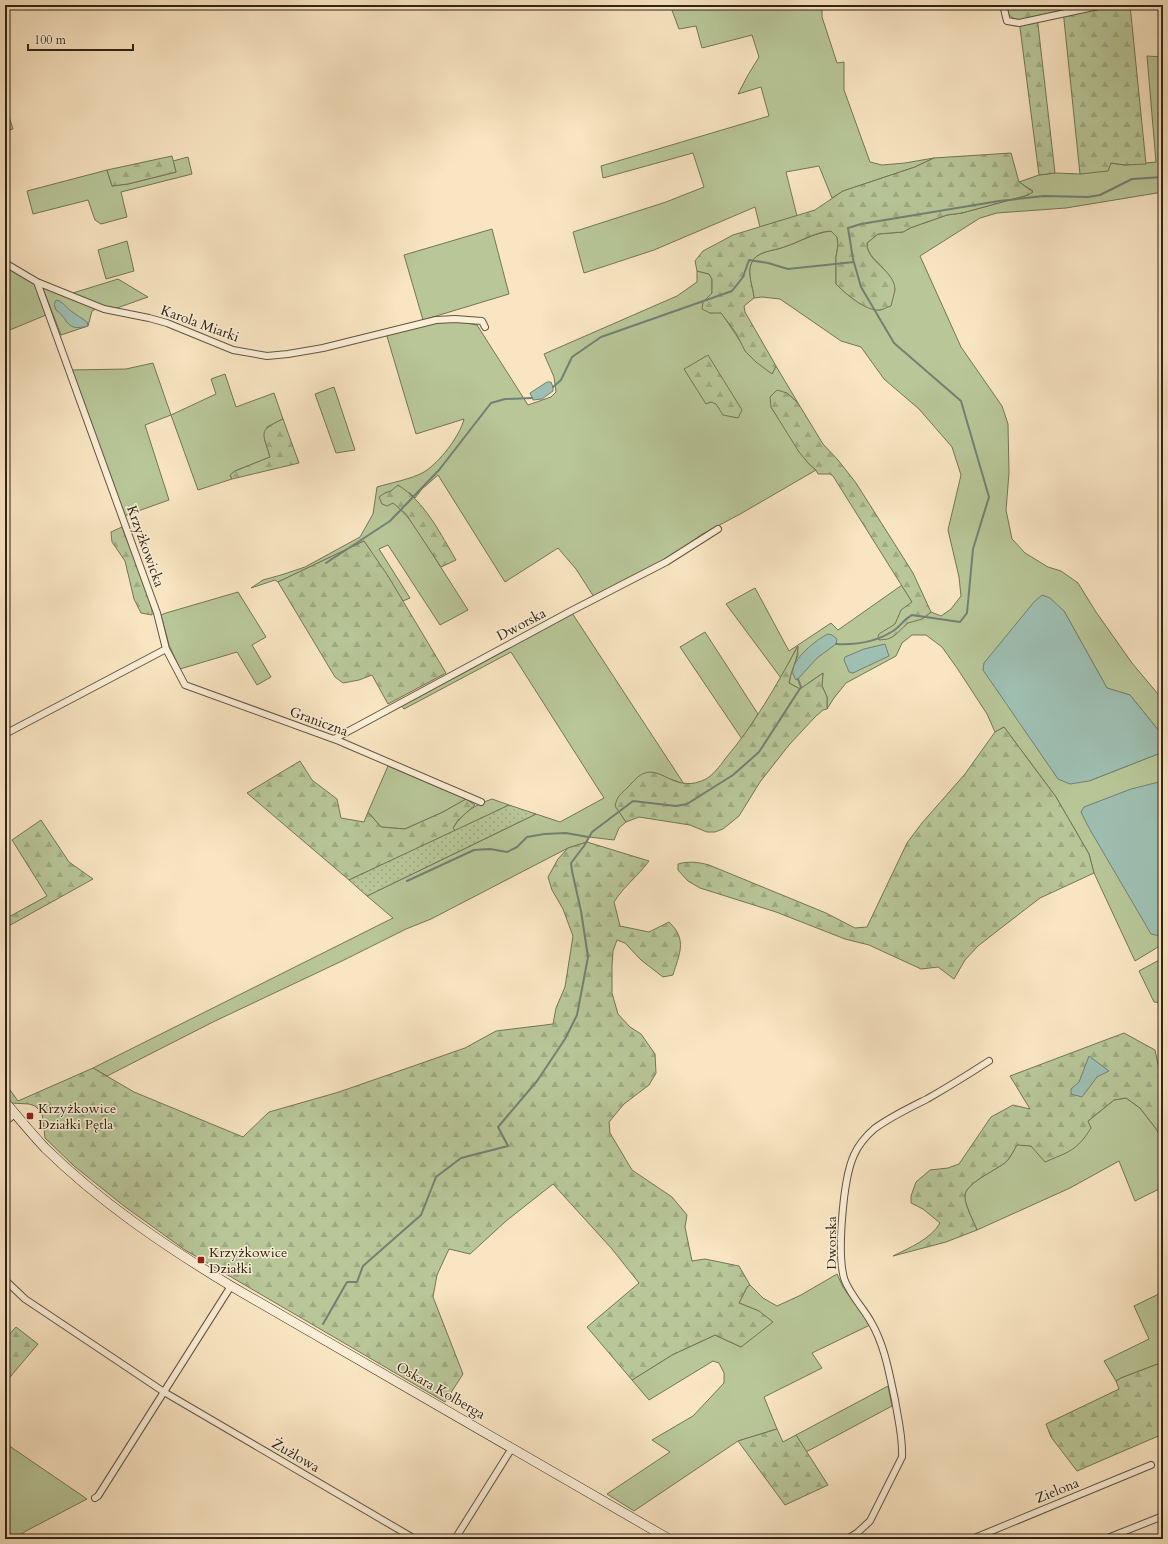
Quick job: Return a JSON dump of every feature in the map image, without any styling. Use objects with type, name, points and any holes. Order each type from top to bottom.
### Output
[{"type":"main road","points":[[5,1102],[15,1114]]},
{"type":"main road","name":"Oskara Kolberga","points":[[15,1114],[45,1148],[81,1180],[132,1221],[198,1266],[669,1539]]},
{"type":"street","points":[[1003,5],[1007,21],[1019,23],[1102,5]]},
{"type":"street","name":"Karola Miarki","points":[[5,263],[38,282],[104,309],[155,319],[233,350],[267,356],[323,348],[436,320],[455,319],[482,321],[486,327]]},
{"type":"street","name":"Krzyżkowicka","points":[[38,282],[157,613],[166,649]]},
{"type":"street","name":"Dworska","points":[[334,739],[571,611],[666,562],[718,530]]},
{"type":"street","points":[[5,734],[166,649]]},
{"type":"street","name":"Graniczna","points":[[166,649],[185,685],[334,739],[480,802]]},
{"type":"street","name":"Dworska","points":[[847,1539],[857,1533],[870,1521],[902,1457],[902,1435],[881,1342],[871,1322],[846,1284],[843,1276],[841,1245],[844,1195],[848,1169],[854,1154],[863,1141],[874,1130],[951,1086],[989,1061]]},
{"type":"street","points":[[5,1122],[15,1114]]},
{"type":"street","name":"Żużlowa","points":[[5,1280],[25,1299],[164,1392],[415,1539]]},
{"type":"street","points":[[95,1498],[98,1496],[231,1286]]},
{"type":"street","points":[[455,1539],[512,1448]]},
{"type":"street","name":"Zielona","points":[[972,1539],[1151,1465]]},
{"type":"street","points":[[1105,1539],[1163,1516]]},
{"type":"green space","points":[[670,5],[822,5],[822,17],[837,63],[844,62],[844,90],[870,162],[882,165],[934,158],[915,167],[843,191],[832,198],[819,166],[786,172],[797,216],[760,227],[755,207],[654,250],[584,273],[573,232],[666,202],[704,187],[693,153],[603,178],[601,166],[769,116],[761,87],[738,94],[759,57],[752,35],[702,48],[696,26],[679,29]]},
{"type":"green space","points":[[1006,5],[1130,5],[1146,164],[1125,165],[1111,163],[1108,171],[1080,174],[1063,10],[1037,16],[1055,173],[1039,175],[1019,20],[1010,15],[1007,11]]},
{"type":"green space","points":[[1147,56],[1163,57],[1163,192],[1066,208],[997,213],[980,218],[920,256],[961,347],[1002,406],[1008,424],[1009,473],[1006,510],[1012,539],[1025,553],[1048,567],[1061,571],[1078,583],[1096,612],[1132,663],[1163,700],[1163,736],[1130,695],[1107,688],[1064,611],[1034,602],[1019,622],[1089,781],[1163,752],[1163,944],[1135,961],[1094,873],[1089,854],[1056,797],[1004,727],[995,732],[987,714],[942,647],[926,635],[912,635],[902,643],[896,656],[846,683],[827,709],[827,697],[822,686],[823,673],[800,689],[789,683],[792,669],[798,655],[797,647],[781,678],[726,604],[755,588],[789,651],[831,623],[838,630],[902,585],[922,619],[931,612],[941,616],[951,609],[961,596],[959,577],[948,530],[961,475],[952,447],[919,409],[884,379],[861,347],[841,341],[780,299],[762,297],[754,298],[750,268],[756,256],[831,231],[837,237],[838,245],[836,257],[836,284],[845,293],[863,305],[881,310],[895,290],[890,278],[867,248],[867,243],[878,234],[903,232],[910,228],[947,215],[962,213],[1028,195],[1033,191],[1019,182],[1039,175],[1055,173],[1080,174],[1110,163],[1125,165],[1156,162]]},
{"type":"green space","points":[[5,104],[13,129],[5,131]]},
{"type":"green space","points":[[1011,153],[1019,182],[1033,192],[1028,195],[962,213],[947,215],[910,228],[903,232],[878,234],[867,243],[871,256],[886,271],[894,283],[895,290],[891,306],[882,310],[874,310],[862,305],[836,284],[836,257],[838,245],[837,237],[831,231],[813,235],[790,245],[756,256],[750,268],[754,298],[744,306],[745,312],[776,366],[772,374],[756,362],[745,351],[736,333],[721,313],[710,313],[702,309],[703,302],[712,293],[712,279],[709,274],[697,271],[695,261],[703,251],[733,235],[815,210],[843,191],[915,167],[934,158]]},
{"type":"green space","points":[[172,156],[176,172],[128,184],[112,186],[107,170]]},
{"type":"green space","points":[[188,157],[192,174],[121,192],[127,217],[101,224],[95,220],[88,200],[33,214],[27,191],[107,170],[112,186],[128,184],[176,172],[173,161]]},
{"type":"green space","points":[[492,229],[509,294],[423,320],[404,255]]},
{"type":"green space","points":[[127,241],[134,271],[106,279],[98,250]]},
{"type":"green space","points":[[5,267],[36,283],[46,315],[5,332]]},
{"type":"green space","points":[[697,271],[709,274],[712,279],[712,293],[703,302],[710,313],[721,312],[740,341],[772,374],[776,366],[798,403],[787,393],[771,407],[809,464],[816,470],[701,535],[674,554],[650,568],[594,597],[576,569],[558,548],[505,582],[438,475],[422,489],[415,498],[410,493],[391,491],[385,493],[414,525],[468,610],[440,625],[388,545],[379,549],[410,598],[403,601],[364,541],[278,582],[275,580],[251,588],[263,580],[305,567],[360,537],[373,514],[377,487],[407,479],[430,468],[454,441],[462,426],[464,419],[416,434],[386,333],[439,321],[455,321],[477,325],[528,405],[551,397],[556,392],[554,377],[544,354],[677,296],[697,282]]},
{"type":"green space","points":[[118,279],[148,297],[117,308],[103,307],[73,293]]},
{"type":"green space","points":[[42,286],[96,309],[92,311],[88,326],[61,335]]},
{"type":"green space","points":[[708,355],[742,410],[738,418],[723,415],[716,404],[711,402],[706,404],[684,369]]},
{"type":"green space","points":[[153,363],[171,415],[145,425],[169,500],[124,516],[72,370],[126,369]]},
{"type":"green space","points":[[225,374],[236,407],[274,393],[283,419],[267,427],[265,441],[270,457],[235,471],[230,475],[232,479],[198,490],[171,415],[216,394],[211,379]]},
{"type":"green space","points":[[334,387],[355,450],[336,453],[315,394]]},
{"type":"green space","points":[[777,390],[787,393],[798,403],[823,444],[856,483],[913,573],[931,612],[922,619],[908,623],[894,636],[888,639],[879,640],[879,634],[895,624],[901,610],[912,602],[833,476],[830,474],[818,474],[799,452],[771,407],[770,397]]},
{"type":"green space","points":[[283,419],[299,463],[232,479],[230,475],[235,471],[270,457],[265,442],[264,433],[269,426]]},
{"type":"green space","points":[[398,485],[408,492],[424,509],[438,529],[456,560],[441,567],[406,514],[393,503],[387,506],[382,504],[379,497],[391,491]]},
{"type":"green space","points":[[122,527],[145,587],[152,609],[152,615],[141,613],[134,599],[125,561],[112,542],[111,532]]},
{"type":"green space","points":[[364,541],[388,576],[446,673],[388,704],[372,675],[359,680],[343,683],[335,677],[278,582]]},
{"type":"green space","points":[[238,592],[266,637],[252,645],[271,677],[257,685],[237,652],[180,669],[169,645],[161,615]]},
{"type":"green space","points":[[572,613],[684,784],[657,774],[635,780],[616,806],[626,822],[619,828],[614,840],[589,837],[587,842],[568,848],[431,919],[406,929],[213,1022],[107,1076],[93,1068],[393,918],[367,896],[536,814],[560,822],[604,798],[511,652],[404,709],[401,705]]},
{"type":"green space","points":[[705,632],[758,714],[742,739],[680,647]]},
{"type":"green space","points":[[798,646],[789,683],[800,689],[823,673],[822,686],[827,697],[827,709],[823,710],[815,717],[789,745],[760,782],[739,816],[723,829],[715,832],[707,832],[690,825],[639,817],[626,822],[615,806],[621,793],[640,775],[652,772],[686,784],[696,783],[706,779],[714,773],[746,733]]},
{"type":"green space","points":[[1004,727],[1056,797],[1089,854],[1094,873],[1040,898],[978,946],[965,960],[954,979],[938,967],[921,969],[869,945],[845,939],[776,912],[700,888],[688,881],[678,870],[678,864],[686,862],[709,865],[826,913],[855,928],[867,927],[907,843],[922,823],[965,774],[995,732]]},
{"type":"green space","points":[[300,761],[312,780],[337,799],[341,818],[364,822],[368,812],[381,827],[405,829],[443,812],[466,799],[475,805],[458,820],[453,828],[455,831],[349,880],[247,793]]},
{"type":"green space","points":[[388,766],[466,799],[443,812],[405,829],[381,827],[368,812]]},
{"type":"green space","points":[[492,799],[509,805],[455,831],[453,828],[465,813]]},
{"type":"green space","points":[[509,805],[536,814],[367,896],[349,880]]},
{"type":"green space","points":[[41,820],[69,862],[93,879],[5,928],[5,919],[47,896],[12,840]]},
{"type":"green space","points":[[587,842],[649,861],[614,902],[620,926],[649,932],[669,922],[675,929],[680,941],[679,954],[673,975],[663,977],[641,960],[625,943],[617,940],[613,951],[612,993],[618,1014],[630,1027],[641,1034],[655,1054],[656,1073],[649,1085],[624,1104],[609,1122],[610,1133],[632,1170],[672,1197],[687,1215],[685,1227],[692,1261],[705,1259],[739,1266],[750,1285],[747,1287],[739,1303],[759,1311],[773,1322],[741,1347],[715,1335],[672,1355],[632,1380],[587,1327],[639,1283],[612,1249],[553,1184],[506,1221],[470,1254],[449,1249],[437,1275],[433,1297],[463,1374],[445,1402],[185,1250],[124,1206],[74,1166],[45,1138],[42,1113],[35,1106],[29,1104],[11,1103],[5,1096],[5,1083],[18,1101],[93,1068],[134,1092],[243,1137],[269,1112],[339,1092],[465,1048],[496,1031],[553,1024],[556,1008],[565,987],[573,936],[563,909],[552,890],[548,877],[558,859],[568,848]]},
{"type":"green space","points":[[1163,958],[1163,1003],[1154,1002],[1139,971]]},
{"type":"green space","points":[[1124,1033],[1155,1050],[1163,1080],[1163,1142],[1157,1130],[1140,1108],[1126,1098],[1114,1100],[1088,1121],[1091,1128],[1081,1142],[1071,1150],[1045,1162],[1031,1146],[1017,1145],[1007,1161],[977,1180],[968,1189],[965,1194],[965,1198],[967,1207],[977,1230],[946,1242],[893,1256],[913,1246],[931,1234],[940,1223],[923,1209],[911,1203],[911,1196],[916,1182],[930,1170],[948,1168],[959,1164],[991,1117],[1013,1105],[1030,1109],[1010,1076]]},
{"type":"green space","points":[[1126,1098],[1140,1108],[1157,1130],[1163,1142],[1163,1187],[1135,1201],[1119,1161],[1070,1188],[977,1230],[967,1207],[965,1194],[977,1180],[1007,1161],[1017,1144],[1031,1146],[1088,1121],[1114,1100]]},
{"type":"green space","points":[[837,1274],[843,1287],[870,1325],[812,1353],[822,1368],[764,1397],[777,1429],[738,1441],[634,1511],[607,1494],[670,1452],[652,1440],[693,1416],[724,1383],[724,1373],[719,1363],[713,1361],[649,1400],[632,1380],[672,1355],[715,1335],[741,1347],[759,1311],[739,1303],[747,1287],[750,1285],[763,1298],[777,1306],[801,1295]]},
{"type":"green space","points":[[1163,1292],[1163,1362],[1116,1381],[1104,1361],[1149,1339],[1134,1306]]},
{"type":"green space","points":[[16,1327],[38,1344],[5,1383],[5,1339]]},
{"type":"green space","points":[[1163,1362],[1163,1434],[1077,1471],[1051,1437],[1046,1424],[1119,1389],[1116,1381],[1121,1378]]},
{"type":"green space","points":[[888,1386],[892,1406],[806,1452],[796,1435]]},
{"type":"green space","points":[[777,1429],[783,1442],[796,1435],[828,1485],[785,1505],[738,1441]]},
{"type":"green space","points":[[5,1443],[87,1499],[26,1531],[14,1539],[5,1539]]},
{"type":"shaded area","points":[[56,300],[87,322],[88,326],[71,326],[56,310],[54,304]]},
{"type":"shaded area","points":[[547,382],[551,382],[553,391],[542,399],[533,400],[530,393]]},
{"type":"shaded area","points":[[1042,595],[1050,598],[1064,611],[1107,688],[1130,695],[1163,736],[1163,752],[1089,781],[1070,784],[1058,779],[983,670],[984,663],[1034,602]]},
{"type":"shaded area","points":[[828,634],[837,639],[836,644],[817,658],[796,680],[793,674],[793,668],[800,657],[817,640]]},
{"type":"shaded area","points":[[885,644],[889,656],[853,673],[849,672],[844,660],[845,657],[864,649]]},
{"type":"shaded area","points":[[1163,781],[1163,935],[1160,936],[1151,934],[1081,812],[1084,807],[1131,789]]},
{"type":"shaded area","points":[[1089,1056],[1109,1071],[1097,1077],[1082,1097],[1071,1094],[1071,1089],[1079,1082]]},
{"type":"waterway","points":[[836,644],[851,644],[880,638],[895,629],[912,615],[960,622],[967,613],[973,549],[989,497],[961,401],[894,343],[861,287],[853,259],[848,228],[861,224],[999,201],[1044,196],[1088,197],[1100,195],[1132,179],[1163,177]]},
{"type":"waterway","points":[[553,387],[561,380],[572,357],[601,337],[732,291],[743,277],[749,260],[768,263],[788,269],[854,262]]},
{"type":"waterway","points":[[326,563],[390,521],[439,470],[491,403],[505,399],[532,398]]},
{"type":"waterway","points":[[323,1324],[347,1282],[357,1282],[363,1266],[421,1215],[436,1177],[461,1158],[508,1146],[498,1127],[537,1081],[565,1039],[577,1015],[588,957],[581,911],[571,863],[584,846],[592,832],[633,801],[676,806],[687,804],[733,775],[759,752],[801,687],[798,679]]},
{"type":"waterway","points":[[407,881],[474,850],[490,849],[507,852],[517,847],[527,837],[544,834],[566,833],[588,837]]},
{"type":"place","name":"Krzyżkowice Działki Pętla","points":[[30,1116]]},
{"type":"place","name":"Krzyżkowice Działki","points":[[201,1260]]}]
